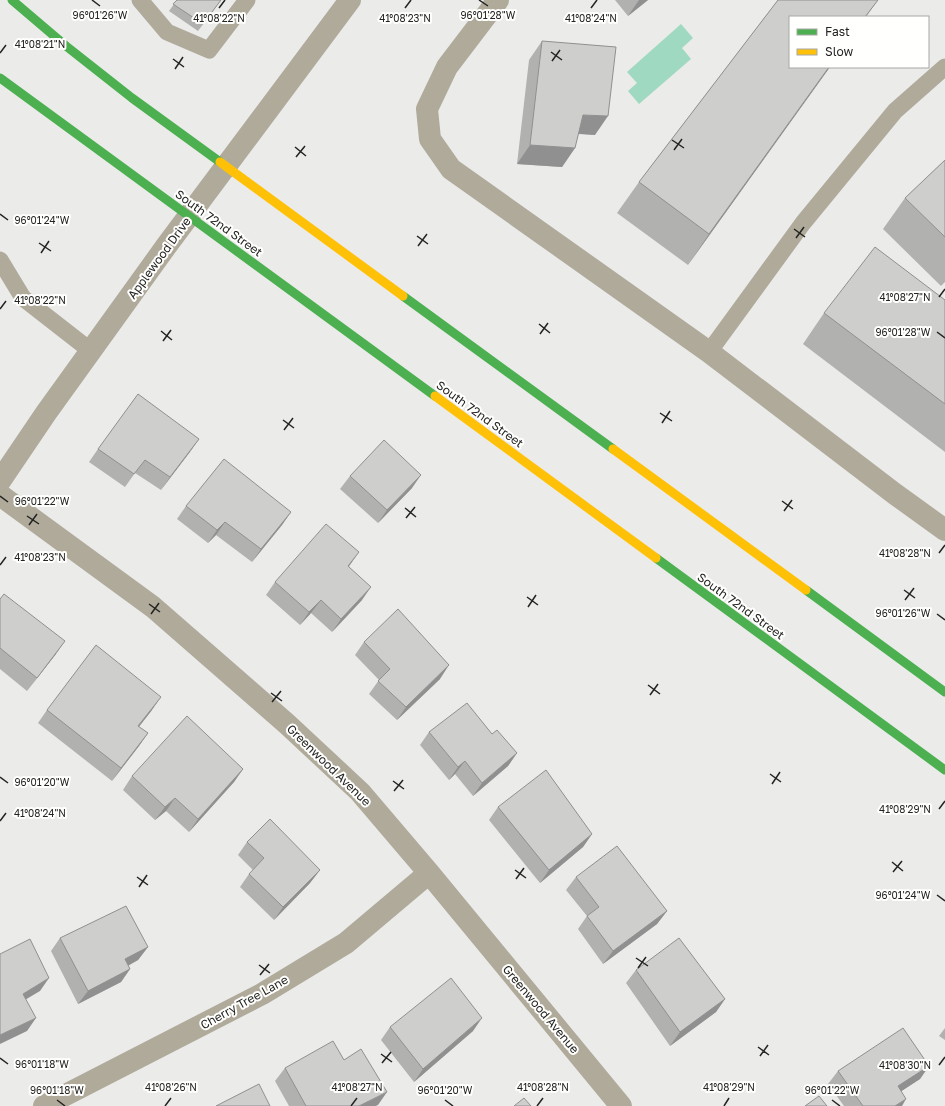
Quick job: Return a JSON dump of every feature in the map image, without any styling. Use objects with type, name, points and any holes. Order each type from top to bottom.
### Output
[{"type":"main road","points":[[12,0],[66,46],[132,98],[945,692]]},
{"type":"main road","name":"South 72nd Street","points":[[0,78],[945,770]]},
{"type":"street","name":"Applewood Drive","points":[[0,481],[167,245],[349,0]]},
{"type":"street","points":[[498,0],[447,67],[427,109],[430,139],[451,169],[709,352],[895,494],[945,530]]},
{"type":"street","name":"Greenwood Avenue","points":[[0,495],[159,612],[287,724],[360,792],[429,873],[621,1106]]},
{"type":"street","name":"Cherry Tree Lane","points":[[44,1106],[262,994],[346,943],[429,873]]},
{"type":"lane","points":[[140,0],[167,32],[209,50],[247,0]]},
{"type":"lane","points":[[709,352],[803,223],[895,111],[945,67]]},
{"type":"lane","points":[[0,260],[24,298],[91,351]]},
{"type":"shaded area","points":[[681,24],[693,38],[682,48],[691,59],[639,104],[628,91],[637,83],[627,72]]},
{"type":"building","points":[[177,0],[221,0],[203,24],[173,4]]},
{"type":"building","points":[[778,0],[878,0],[866,16],[789,16],[789,68],[828,68],[709,234],[639,182]]},
{"type":"building","points":[[542,41],[616,47],[608,116],[583,115],[575,148],[530,145]]},
{"type":"building","points":[[945,160],[945,237],[905,198]]},
{"type":"building","points":[[875,247],[945,300],[945,404],[824,313]]},
{"type":"building","points":[[138,394],[199,439],[170,477],[145,460],[134,474],[98,449]]},
{"type":"building","points":[[384,440],[421,475],[387,510],[350,476]]},
{"type":"building","points":[[224,459],[291,512],[261,549],[225,522],[217,530],[186,506]]},
{"type":"building","points":[[326,524],[359,552],[348,566],[371,587],[341,619],[321,600],[309,612],[275,582]]},
{"type":"building","points":[[4,594],[65,641],[37,678],[0,648],[0,599]]},
{"type":"building","points":[[398,609],[449,665],[406,707],[378,681],[390,669],[364,642]]},
{"type":"building","points":[[96,645],[161,697],[138,726],[148,733],[121,768],[47,710]]},
{"type":"building","points":[[467,703],[492,734],[497,730],[517,753],[482,783],[465,761],[458,767],[429,732]]},
{"type":"building","points":[[187,716],[243,769],[198,819],[175,798],[165,807],[132,776]]},
{"type":"building","points":[[546,770],[592,834],[549,870],[498,807]]},
{"type":"building","points":[[270,819],[320,870],[283,907],[249,874],[264,858],[247,842]]},
{"type":"building","points":[[617,846],[667,911],[613,951],[587,916],[599,907],[576,877]]},
{"type":"building","points":[[126,906],[148,947],[125,959],[130,969],[88,991],[60,938]]},
{"type":"building","points":[[679,938],[725,999],[680,1032],[636,970]]},
{"type":"building","points":[[30,939],[49,978],[23,994],[36,1018],[0,1035],[0,954]]},
{"type":"building","points":[[451,978],[482,1018],[423,1069],[390,1027]]},
{"type":"building","points":[[903,1028],[929,1066],[898,1086],[906,1099],[895,1106],[863,1106],[838,1071]]},
{"type":"building","points":[[333,1041],[344,1060],[361,1049],[387,1092],[359,1106],[306,1106],[285,1068]]},
{"type":"building","points":[[259,1084],[270,1106],[216,1106]]},
{"type":"building","points":[[819,1096],[827,1106],[805,1106]]},
{"type":"building","points":[[524,1098],[531,1106],[514,1106]]},
{"type":"traffic: fast","points":[[12,0],[66,46],[132,98],[220,162]]},
{"type":"traffic: fast","points":[[0,78],[435,396]]},
{"type":"traffic: fast","points":[[403,296],[613,449]]},
{"type":"traffic: fast","points":[[656,558],[945,770]]},
{"type":"traffic: fast","points":[[806,590],[945,692]]},
{"type":"traffic: slow","points":[[220,162],[403,296]]},
{"type":"traffic: slow","points":[[435,396],[656,558]]},
{"type":"traffic: slow","points":[[613,449],[806,590]]}]
